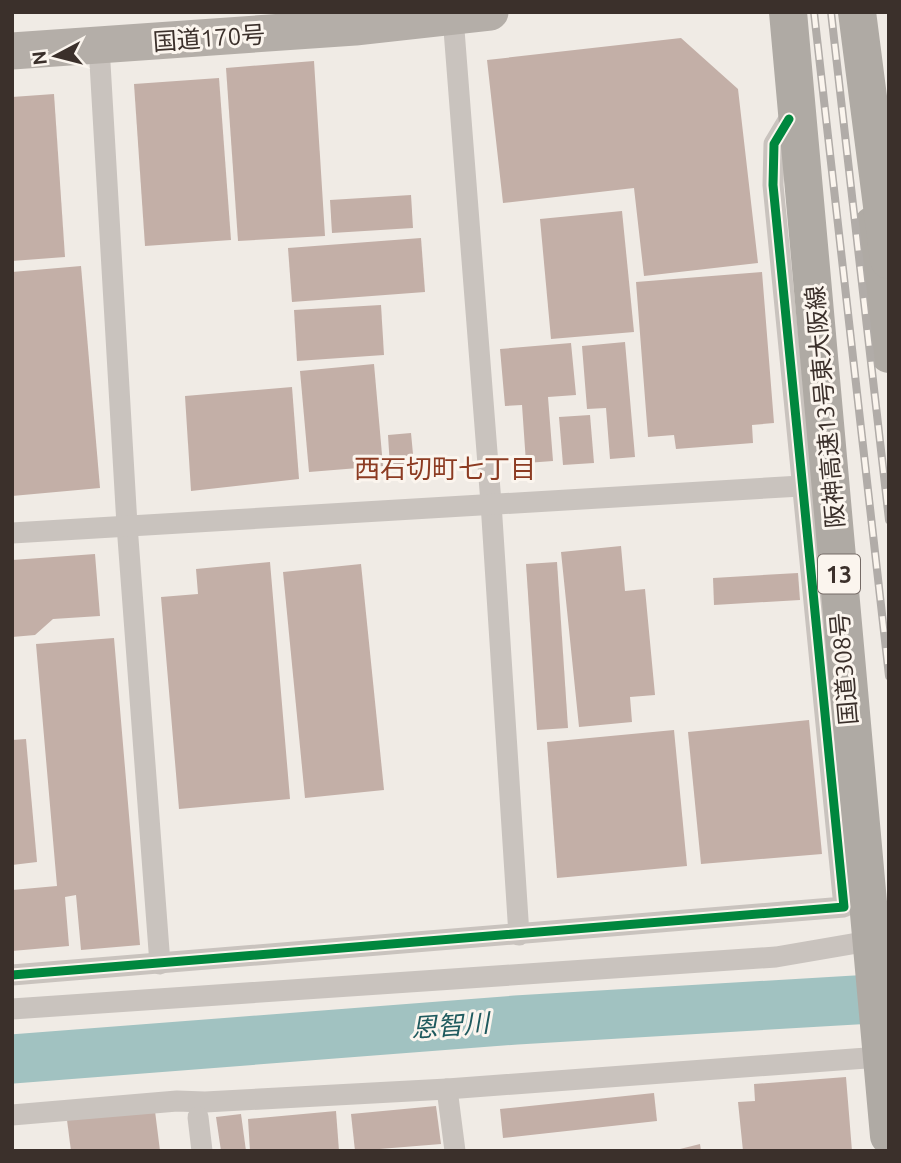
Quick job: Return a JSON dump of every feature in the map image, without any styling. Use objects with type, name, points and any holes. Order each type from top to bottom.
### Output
[{"type":"highway","name":"国道170号","points":[[12,51],[355,27],[490,12]]},
{"type":"highway","name":"国道308号","points":[[776,12],[829,495],[870,945]]},
{"type":"highway","name":"阪神高速13号東大阪線","points":[[788,12],[889,1136]]},
{"type":"highway","points":[[857,12],[889,260]]},
{"type":"highway","points":[[857,12],[849,30],[889,354]]},
{"type":"highway","points":[[874,12],[889,143]]},
{"type":"street","points":[[453,17],[491,503],[519,935]]},
{"type":"street","points":[[99,46],[127,525],[160,964]]},
{"type":"street","points":[[12,975],[844,907],[800,486],[773,185],[774,144],[789,120]]},
{"type":"street","points":[[12,533],[800,486]]},
{"type":"street","points":[[12,1009],[776,957],[870,945]]},
{"type":"street","points":[[12,1115],[177,1101],[242,1101],[447,1089],[882,1029]]},
{"type":"street","points":[[447,1089],[455,1151]]},
{"type":"street","points":[[198,1116],[202,1151]]},
{"type":"building","points":[[681,38],[738,89],[758,263],[644,276],[634,188],[503,203],[487,60]]},
{"type":"building","points":[[314,61],[325,236],[238,241],[226,68]]},
{"type":"building","points":[[219,78],[231,240],[145,246],[134,84]]},
{"type":"building","points":[[54,94],[65,257],[12,261],[12,97]]},
{"type":"building","points":[[411,195],[413,228],[332,233],[330,200]]},
{"type":"building","points":[[622,211],[634,332],[551,339],[540,219]]},
{"type":"building","points":[[421,238],[425,292],[292,302],[288,248]]},
{"type":"building","points":[[81,266],[100,488],[12,496],[12,272]]},
{"type":"building","points":[[762,272],[774,423],[752,425],[753,443],[676,449],[674,435],[648,437],[636,282]]},
{"type":"building","points":[[381,305],[384,355],[297,361],[294,310]]},
{"type":"building","points":[[625,342],[635,457],[610,459],[606,408],[587,409],[582,346]]},
{"type":"building","points":[[571,343],[576,395],[548,397],[553,461],[526,463],[522,405],[505,406],[500,349]]},
{"type":"building","points":[[374,364],[383,466],[309,472],[300,371]]},
{"type":"building","points":[[292,387],[299,479],[191,491],[185,396]]},
{"type":"building","points":[[590,415],[594,463],[563,465],[559,417]]},
{"type":"building","points":[[411,433],[414,465],[390,467],[388,435]]},
{"type":"building","points":[[621,546],[625,591],[645,589],[655,695],[630,697],[632,722],[579,727],[561,552]]},
{"type":"building","points":[[95,554],[100,616],[53,619],[35,635],[12,637],[12,560]]},
{"type":"building","points":[[270,562],[290,799],[179,809],[161,597],[198,594],[196,569]]},
{"type":"building","points":[[557,562],[568,728],[537,730],[526,564]]},
{"type":"building","points":[[361,564],[384,790],[305,798],[283,572]]},
{"type":"building","points":[[798,573],[800,600],[714,605],[713,578]]},
{"type":"building","points":[[114,638],[140,945],[81,950],[76,895],[65,897],[69,946],[12,951],[12,890],[57,886],[36,644]]},
{"type":"building","points":[[809,720],[822,854],[701,864],[688,732]]},
{"type":"building","points":[[674,730],[687,866],[557,878],[547,742]]},
{"type":"building","points":[[26,739],[37,862],[12,865],[12,740]]},
{"type":"building","points":[[846,1077],[852,1151],[743,1151],[738,1102],[755,1101],[754,1084]]},
{"type":"building","points":[[654,1093],[657,1121],[503,1138],[500,1109]]},
{"type":"building","points":[[436,1106],[441,1144],[355,1151],[351,1114]]},
{"type":"building","points":[[155,1111],[160,1151],[71,1151],[67,1120]]},
{"type":"building","points":[[336,1111],[339,1151],[250,1151],[248,1119]]},
{"type":"building","points":[[241,1114],[246,1151],[221,1151],[216,1117]]},
{"type":"building","points":[[700,1144],[701,1151],[676,1151],[676,1150]]},
{"type":"waterway","name":"恩智川","points":[[12,1059],[516,1020],[889,998]]},
{"type":"railway","points":[[814,12],[889,676]]},
{"type":"railway","points":[[831,12],[889,520]]},
{"type":"cycle path","points":[[12,975],[844,907],[773,185],[774,144],[789,119]]},
{"type":"district","name":"西石切町七丁目","points":[[445,468]]}]
